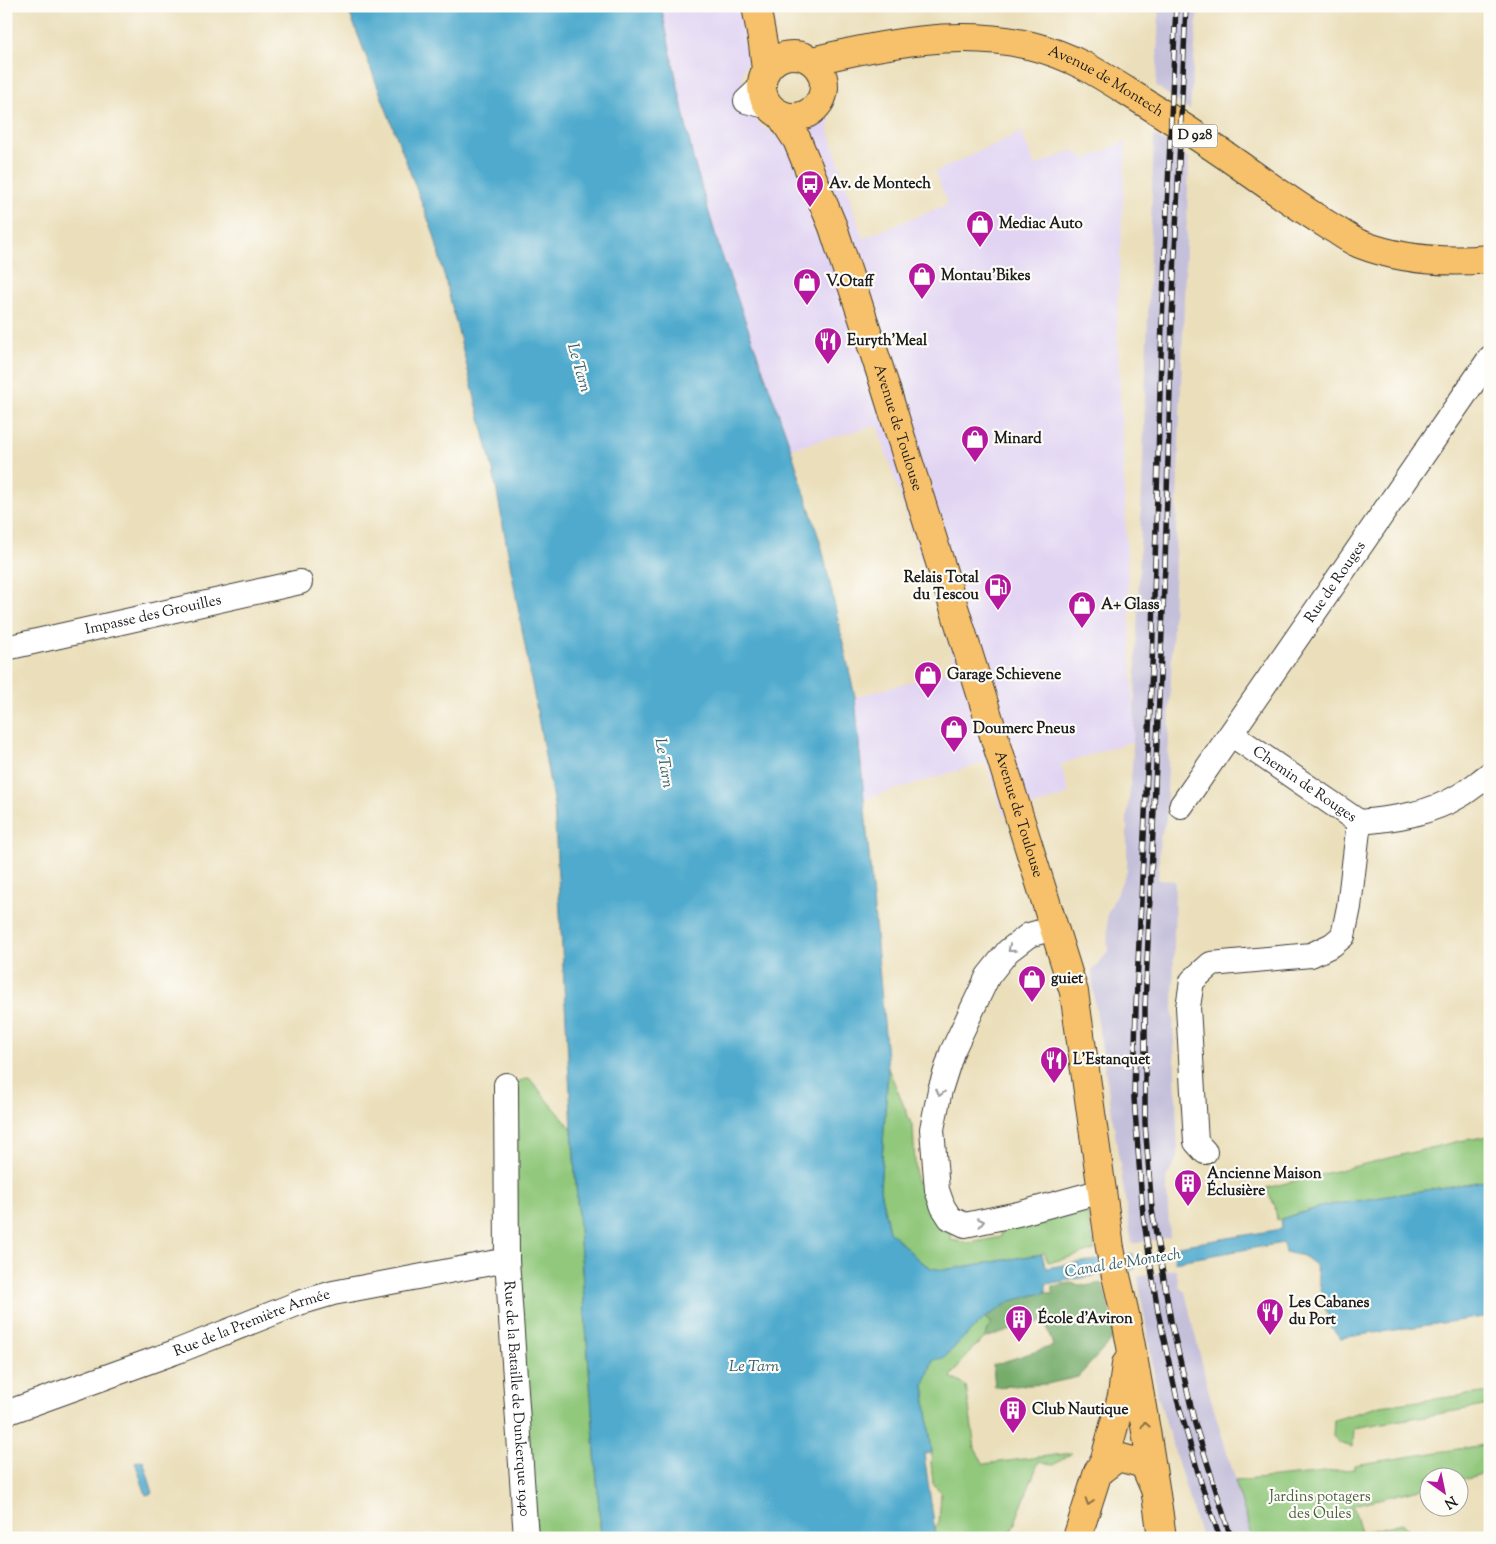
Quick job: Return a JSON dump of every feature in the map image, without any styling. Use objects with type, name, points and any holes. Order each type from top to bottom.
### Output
[{"type":"main road","name":"Avenue de Toulouse","points":[[756,6],[769,94],[797,140],[833,227],[884,383],[1074,992],[1110,1248],[1128,1328]]},
{"type":"main road","points":[[766,6],[780,36],[802,58],[818,67],[824,83],[819,100],[807,114],[788,117],[769,94],[773,62],[782,56],[802,58]]},
{"type":"main road","name":"Avenue de Montech","points":[[802,58],[931,39],[968,37],[1001,39],[1052,51],[1092,69],[1230,158],[1293,204],[1358,244],[1410,258],[1467,261],[1490,259]]},
{"type":"main road","name":"Avenue de Montech","points":[[819,100],[848,70],[892,45]]},
{"type":"main road","name":"Avenue de Toulouse","points":[[819,100],[814,135],[833,227]]},
{"type":"main road","points":[[1077,1538],[1098,1472],[1105,1458],[1122,1396],[1125,1381],[1128,1328]]},
{"type":"main road","points":[[1128,1328],[1156,1491],[1162,1538]]},
{"type":"main road","points":[[1098,1472],[1118,1457],[1144,1464],[1156,1491]]},
{"type":"street","name":"Rue de Rouges","points":[[1181,806],[1490,358]]},
{"type":"street","name":"Impasse des Grouilles","points":[[6,648],[300,582]]},
{"type":"street","name":"Chemin de Rouges","points":[[1231,734],[1359,822],[1397,818],[1422,812],[1461,795],[1490,774]]},
{"type":"street","points":[[1205,1152],[1196,1142],[1188,1007],[1192,981],[1212,964],[1311,955],[1332,945],[1343,936],[1349,907],[1359,822]]},
{"type":"street","points":[[1054,928],[1029,935],[1008,950],[988,976],[952,1052],[940,1090],[932,1129],[937,1190],[943,1207],[950,1218],[965,1225],[1018,1214],[1102,1191]]},
{"type":"street","name":"Rue de la Bataille de Dunkerque 1940","points":[[506,1085],[507,1260],[526,1538]]},
{"type":"street","name":"Rue de la Première Armée","points":[[6,1414],[178,1352],[299,1303],[333,1293],[507,1260]]},
{"type":"shaded area","points":[[661,6],[739,6],[749,42],[750,55],[743,71],[742,86],[737,88],[746,113],[751,112],[761,126],[777,136],[830,118],[829,131],[863,238],[948,204],[935,172],[1021,132],[1035,166],[1073,150],[1086,159],[1126,141],[1117,319],[1134,723],[1133,741],[1061,764],[1069,794],[1004,816],[986,762],[864,799],[855,697],[957,669],[877,425],[790,449],[720,250],[693,158]]},
{"type":"shaded area","points":[[1159,6],[1198,6],[1190,110],[1156,86]]},
{"type":"shaded area","points":[[1154,135],[1189,159],[1166,820],[1160,838],[1158,880],[1175,881],[1173,1013],[1178,1156],[1166,1179],[1170,1237],[1132,1244],[1093,990],[1092,968],[1096,967],[1108,951],[1107,915],[1127,870],[1127,819],[1134,723]]},
{"type":"shaded area","points":[[1176,1269],[1179,1286],[1185,1292],[1208,1389],[1253,1538],[1201,1538],[1158,1397],[1138,1277]]},
{"type":"green space","points":[[888,1068],[913,1128],[916,1182],[926,1181],[951,1229],[950,1240],[970,1243],[1001,1237],[1000,1222],[1085,1202],[1095,1250],[1048,1262],[1044,1252],[1042,1254],[943,1270],[931,1268],[920,1261],[889,1231],[880,1190]]},
{"type":"green space","points":[[529,1078],[572,1129],[601,1538],[526,1538],[506,1085]]},
{"type":"green space","points":[[1490,1136],[1490,1180],[1324,1206],[1277,1220],[1275,1206],[1266,1188],[1459,1141]]},
{"type":"green space","points":[[1071,1283],[1085,1286],[1102,1283],[1113,1325],[1113,1339],[1078,1377],[1047,1384],[995,1387],[993,1365],[1053,1346],[1045,1320],[985,1338],[991,1323],[985,1318],[1011,1301],[1046,1292],[1052,1295],[1052,1286]]},
{"type":"green space","points":[[985,1318],[991,1323],[985,1338],[970,1351],[951,1377],[966,1386],[975,1449],[984,1464],[1072,1453],[1054,1465],[1039,1461],[1009,1538],[936,1538],[935,1528],[939,1522],[941,1492],[933,1484],[932,1453],[924,1385],[933,1359],[944,1358]]},
{"type":"green space","points":[[1490,1392],[1490,1405],[1354,1428],[1353,1447],[1339,1443],[1333,1436],[1334,1420],[1380,1406]]},
{"type":"green space","name":"Jardins potagers des Oules","points":[[1490,1444],[1490,1472],[1468,1478],[1468,1466],[1418,1466],[1418,1489],[1353,1505],[1361,1533],[1402,1523],[1415,1538],[1253,1538],[1235,1481],[1354,1469],[1354,1465]]},
{"type":"water","name":"Le Tarn","points":[[347,6],[661,6],[693,158],[720,250],[787,437],[822,548],[855,697],[888,1068],[880,1190],[889,1231],[920,1261],[931,1268],[943,1270],[1042,1254],[1046,1268],[1282,1229],[1281,1219],[1324,1206],[1490,1180],[1490,1316],[1340,1338],[1330,1325],[1315,1265],[1303,1256],[1285,1252],[1283,1243],[1046,1284],[1046,1292],[1011,1301],[985,1318],[944,1358],[933,1360],[924,1385],[932,1453],[924,1454],[936,1538],[601,1538],[572,1129],[554,805],[493,470],[434,235]]},
{"type":"water","points":[[143,1460],[153,1493],[146,1495],[135,1462]]},
{"type":"pier","points":[[1172,1245],[1175,1264],[1136,1271],[1133,1251]]},
{"type":"railway","points":[[1176,6],[1162,322],[1152,667],[1136,1006],[1134,1098],[1143,1215],[1158,1312],[1177,1399],[1202,1486],[1220,1538]]},
{"type":"railway","points":[[1186,6],[1172,318],[1165,565],[1145,1007],[1145,1123],[1152,1210],[1171,1321],[1195,1424],[1231,1538]]},
{"type":"place","name":"Av. de Montech","points":[[810,208]]},
{"type":"place","name":"Mediac Auto","points":[[980,248]]},
{"type":"place","name":"Montau'Bikes","points":[[922,300]]},
{"type":"place","name":"V.Otaff","points":[[807,306]]},
{"type":"place","name":"Euryth'Meal","points":[[828,365]]},
{"type":"place","name":"Minard","points":[[975,463]]},
{"type":"place","name":"Relais Total du Tescou","points":[[998,611]]},
{"type":"place","name":"A+ Glass","points":[[1082,629]]},
{"type":"place","name":"Garage Schievene","points":[[928,699]]},
{"type":"place","name":"Doumerc Pneus","points":[[954,753]]},
{"type":"place","name":"guiet","points":[[1032,1003]]},
{"type":"place","name":"L'Estanquet","points":[[1054,1084]]},
{"type":"place","name":"Ancienne Maison Éclusière","points":[[1188,1207]]},
{"type":"place","name":"Les Cabanes du Port","points":[[1270,1336]]},
{"type":"place","name":"École d'Aviron","points":[[1019,1343]]},
{"type":"place","name":"Club Nautique","points":[[1013,1434]]},
{"type":"water label","name":"Canal de Montech","points":[[1123,1264]]}]
